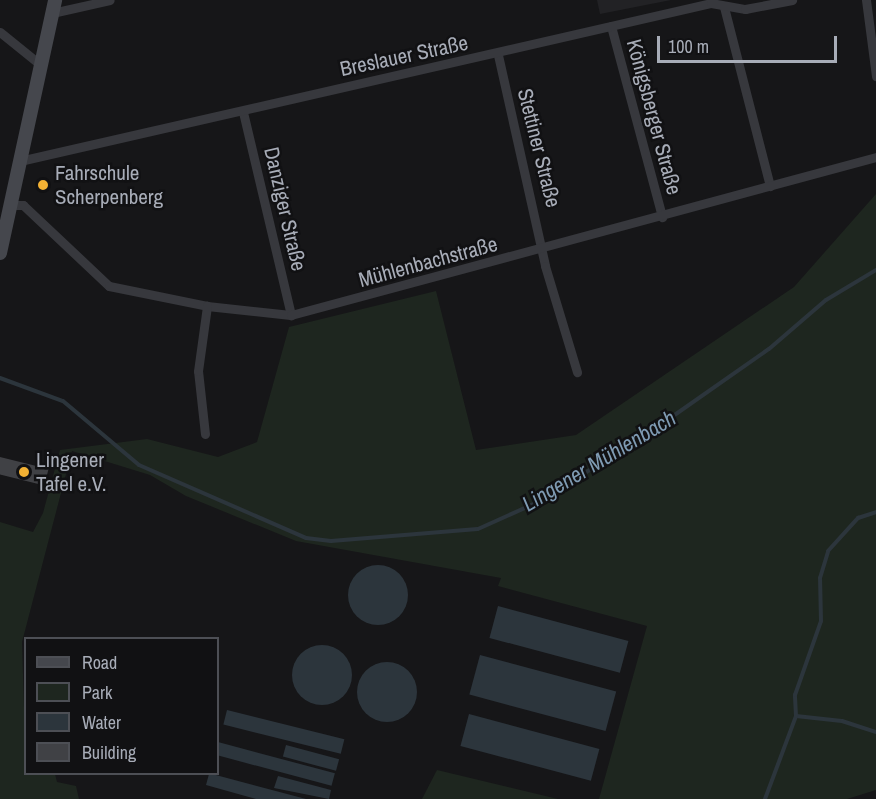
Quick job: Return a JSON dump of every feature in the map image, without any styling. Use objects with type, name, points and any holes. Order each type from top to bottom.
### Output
[{"type":"street","points":[[0,253],[24,160],[54,6],[110,0]]},
{"type":"street","name":"Breslauer Straße","points":[[24,160],[498,55],[711,3],[745,9],[792,0]]},
{"type":"street","points":[[866,0],[876,76]]},
{"type":"street","points":[[724,7],[770,186]]},
{"type":"street","name":"Königsberger Straße","points":[[611,26],[662,217]]},
{"type":"street","points":[[0,32],[42,66]]},
{"type":"street","name":"Stettiner Straße","points":[[498,55],[545,249],[545,266],[577,372]]},
{"type":"street","name":"Danziger Straße","points":[[243,112],[291,315]]},
{"type":"street","name":"Mühlenbachstraße","points":[[12,205],[23,206],[109,286],[207,306],[291,315],[545,249],[876,156]]},
{"type":"street","points":[[205,434],[198,371],[207,306]]},
{"type":"shaded area","points":[[597,0],[671,0],[600,14]]},
{"type":"green space","points":[[876,194],[876,790],[847,799],[599,799],[647,626],[498,586],[501,578],[296,541],[186,496],[150,475],[72,451],[22,642],[24,775],[55,775],[57,782],[76,786],[79,799],[0,799],[0,522],[33,532],[43,513],[60,450],[147,439],[218,457],[257,442],[289,327],[436,291],[476,450],[576,435],[794,287]]},
{"type":"green space","points":[[437,770],[558,799],[422,799]]},
{"type":"water","points":[[378,565],[395,570],[403,578],[408,595],[403,612],[395,620],[378,625],[361,620],[353,612],[348,595],[353,578],[361,570]]},
{"type":"water","points":[[498,606],[628,641],[620,673],[489,638]]},
{"type":"water","points":[[322,645],[339,650],[347,658],[352,675],[347,692],[339,700],[322,705],[305,700],[297,692],[292,675],[297,658],[305,650]]},
{"type":"water","points":[[480,655],[616,691],[606,731],[469,695]]},
{"type":"water","points":[[387,662],[404,667],[412,675],[417,692],[412,709],[404,717],[387,722],[370,717],[362,709],[357,692],[362,675],[370,667]]},
{"type":"water","points":[[227,710],[344,739],[341,754],[223,725]]},
{"type":"water","points":[[469,714],[599,749],[591,781],[460,746]]},
{"type":"water","points":[[219,742],[335,773],[332,786],[219,756]]},
{"type":"water","points":[[286,745],[339,759],[336,771],[283,757]]},
{"type":"water","points":[[209,775],[216,775],[306,799],[256,799],[206,785]]},
{"type":"water","points":[[278,776],[331,790],[329,799],[274,788]]},
{"type":"building","name":"Lingener Tafel e.V.","points":[[0,457],[49,469],[44,486],[0,475]]},
{"type":"waterway","name":"Lingener Mühlenbach","points":[[0,378],[63,401],[139,465],[306,538],[331,541],[478,529],[538,502],[646,435],[769,349],[826,300],[876,270]]},
{"type":"waterway","points":[[765,799],[796,716],[795,695],[821,621],[820,578],[828,551],[858,518],[876,512]]},
{"type":"waterway","points":[[796,716],[842,721],[876,732]]},
{"type":"place","name":"Fahrschule Scherpenberg","points":[[43,185]]},
{"type":"place","name":"Lingener Tafel e.V.","points":[[24,472]]}]
